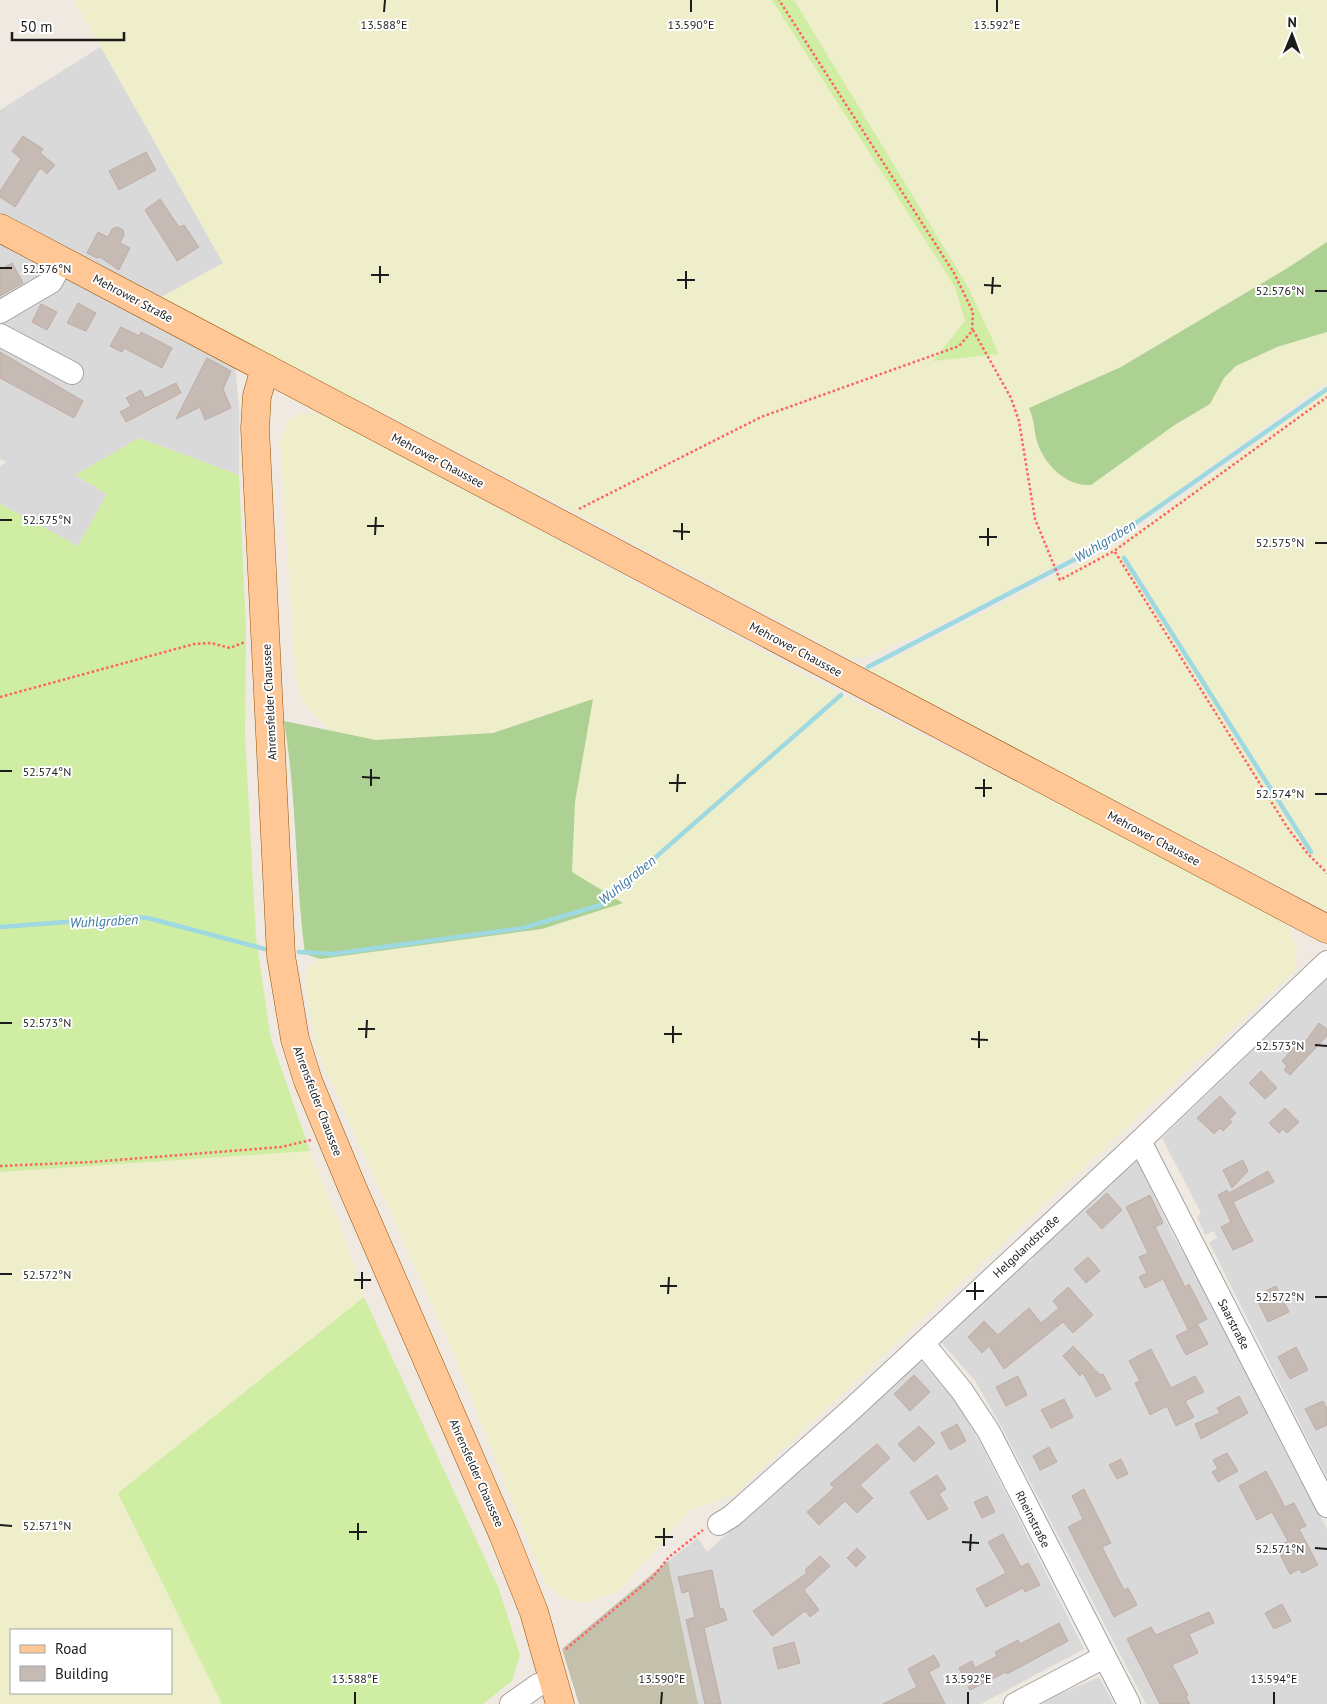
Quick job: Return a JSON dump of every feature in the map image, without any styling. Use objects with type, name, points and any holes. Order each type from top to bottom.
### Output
[{"type":"main road","name":"Mehrower Straße","points":[[0,228],[265,368]]},
{"type":"main road","name":"Mehrower Chaussee","points":[[265,368],[1327,929]]},
{"type":"main road","name":"Ahrensfelder Chaussee","points":[[265,368],[257,396],[255,428],[281,956],[295,1039],[308,1082],[329,1133],[503,1534],[534,1612],[555,1682]]},
{"type":"street","points":[[0,312],[51,282],[63,261]]},
{"type":"street","points":[[0,335],[72,374]]},
{"type":"street","name":"Helgolandstraße","points":[[719,1524],[746,1504],[923,1343],[1138,1143],[1327,962]]},
{"type":"street","name":"Saarstraße","points":[[1138,1143],[1144,1149],[1327,1506]]},
{"type":"street","name":"Rheinstraße","points":[[923,1343],[962,1391],[989,1432],[1128,1704]]},
{"type":"street","points":[[1015,1704],[1104,1657]]},
{"type":"street","points":[[511,1704],[538,1685],[555,1682]]},
{"type":"path","points":[[566,528],[577,510],[761,417],[959,346],[972,331],[973,312],[954,273],[779,0]]},
{"type":"path","points":[[972,331],[974,329],[989,356],[1017,413],[1035,519],[1060,580],[1114,551],[1327,397]]},
{"type":"path","points":[[1114,551],[1287,827],[1308,854],[1327,873]]},
{"type":"path","points":[[0,697],[194,644],[211,643],[230,648],[266,635]]},
{"type":"path","points":[[0,1166],[91,1162],[281,1147],[306,1142],[329,1133]]},
{"type":"path","points":[[555,1682],[652,1578],[669,1557],[708,1526],[719,1524]]},
{"type":"shaded area","points":[[102,46],[223,263],[160,298],[0,212],[0,110]]},
{"type":"shaded area","points":[[0,243],[235,366],[239,408],[239,475],[139,438],[76,476],[107,494],[78,546],[0,504],[0,466],[7,462],[0,459]]},
{"type":"shaded area","points":[[1327,978],[1327,1478],[1209,1242],[1217,1238],[1214,1231],[1205,1235],[1197,1217],[1201,1213],[1162,1138]]},
{"type":"shaded area","points":[[1137,1160],[1174,1237],[1201,1283],[1327,1529],[1327,1704],[1146,1704],[1001,1426],[975,1381],[939,1340],[1024,1263],[1029,1263],[1033,1259],[1033,1255]]},
{"type":"shaded area","points":[[920,1360],[956,1401],[982,1446],[1084,1649],[981,1704],[698,1704],[668,1561],[698,1538],[707,1552]]},
{"type":"shaded area","points":[[668,1561],[698,1704],[579,1704],[562,1649]]},
{"type":"shaded area","points":[[1099,1677],[1114,1704],[1042,1704],[1058,1695]]},
{"type":"green space","points":[[74,0],[772,0],[955,287],[965,321],[934,361],[998,354],[968,286],[794,0],[1327,0],[1327,242],[1286,269],[1121,367],[1030,409],[1035,421],[1036,438],[1176,424],[1210,404],[1224,378],[1236,366],[1277,347],[1327,332],[1327,382],[1138,519],[1103,541],[942,625],[864,658],[849,658],[588,519],[160,298],[223,263]]},
{"type":"green space","points":[[772,0],[794,0],[968,287],[999,354],[933,361],[965,321],[955,287]]},
{"type":"green space","points":[[1327,242],[1327,332],[1277,347],[1236,366],[1224,378],[1210,404],[1176,424],[1091,485],[1081,485],[1072,482],[1049,464],[1039,447],[1029,408],[1121,367],[1286,269]]},
{"type":"green space","points":[[1327,391],[1327,911],[869,671],[1119,544]]},
{"type":"green space","points":[[312,413],[333,418],[848,698],[1280,914],[1297,946],[1295,970],[735,1494],[690,1510],[618,1592],[585,1603],[563,1599],[546,1585],[447,1338],[317,1050],[305,987],[307,968],[320,959],[542,929],[622,903],[572,872],[575,802],[592,699],[493,733],[376,740],[333,732],[317,718],[300,696],[295,670],[280,439],[289,420],[298,414]]},
{"type":"green space","points":[[139,438],[239,475],[246,630],[245,735],[256,938],[271,1039],[310,1151],[0,1172],[0,504],[78,546],[107,494],[75,475]]},
{"type":"green space","points":[[593,699],[575,802],[572,872],[623,903],[542,929],[320,959],[305,954],[291,779],[284,721],[376,740],[493,733]]},
{"type":"green space","points":[[310,1151],[345,1238],[364,1297],[118,1493],[222,1704],[0,1704],[0,1172]]},
{"type":"green space","points":[[364,1297],[499,1589],[520,1655],[512,1681],[483,1704],[222,1704],[118,1493]]},
{"type":"building","points":[[23,136],[43,149],[40,153],[55,165],[47,174],[40,168],[15,207],[0,197],[0,191],[21,159],[12,151]]},
{"type":"building","points":[[146,152],[156,170],[119,190],[109,171]]},
{"type":"building","points":[[160,199],[179,227],[184,225],[199,247],[177,261],[145,210]]},
{"type":"building","points":[[117,227],[123,230],[124,235],[120,243],[130,248],[119,270],[100,257],[97,258],[87,253],[98,232],[108,237],[112,229]]},
{"type":"building","points":[[12,263],[23,283],[0,296],[0,270]]},
{"type":"building","points":[[78,303],[96,313],[86,331],[67,323]]},
{"type":"building","points":[[41,304],[57,312],[47,330],[32,322]]},
{"type":"building","points":[[121,327],[139,336],[141,332],[172,348],[162,368],[124,348],[122,352],[110,346]]},
{"type":"building","points":[[0,352],[83,401],[74,418],[0,378]]},
{"type":"building","points":[[207,358],[231,371],[223,389],[231,408],[205,420],[200,407],[176,419]]},
{"type":"building","points":[[176,383],[181,393],[126,422],[120,412],[131,406],[126,398],[141,390],[145,398]]},
{"type":"building","points":[[1319,1023],[1327,1029],[1327,1036],[1290,1075],[1284,1070],[1287,1066],[1282,1061],[1296,1045],[1300,1049]]},
{"type":"building","points":[[1261,1071],[1277,1088],[1265,1099],[1249,1083]]},
{"type":"building","points":[[1220,1096],[1236,1113],[1229,1120],[1232,1122],[1223,1131],[1220,1128],[1214,1134],[1197,1118]]},
{"type":"building","points":[[1285,1108],[1299,1122],[1287,1133],[1283,1129],[1279,1133],[1269,1123]]},
{"type":"building","points":[[1243,1160],[1248,1171],[1232,1188],[1223,1170]]},
{"type":"building","points":[[1268,1171],[1274,1182],[1233,1202],[1253,1241],[1233,1250],[1221,1227],[1231,1222],[1218,1195],[1227,1190],[1229,1193]]},
{"type":"building","points":[[1107,1193],[1122,1210],[1102,1229],[1086,1212]]},
{"type":"building","points":[[1150,1195],[1163,1223],[1155,1227],[1185,1287],[1189,1284],[1207,1319],[1188,1329],[1163,1279],[1145,1288],[1139,1277],[1147,1273],[1139,1257],[1148,1253],[1126,1207]]},
{"type":"building","points":[[1088,1257],[1100,1271],[1086,1283],[1074,1269]]},
{"type":"building","points":[[1276,1286],[1289,1312],[1268,1322],[1255,1296]]},
{"type":"building","points":[[1068,1287],[1093,1315],[1073,1333],[1063,1322],[1004,1369],[989,1346],[982,1353],[968,1337],[984,1321],[998,1335],[1029,1308],[1041,1323],[1059,1308],[1053,1301]]},
{"type":"building","points":[[1198,1325],[1208,1344],[1186,1355],[1176,1336]]},
{"type":"building","points":[[1073,1346],[1100,1375],[1103,1374],[1111,1389],[1096,1397],[1083,1373],[1080,1376],[1063,1356]]},
{"type":"building","points":[[1296,1347],[1308,1370],[1290,1379],[1278,1357]]},
{"type":"building","points":[[1151,1349],[1171,1388],[1195,1376],[1204,1392],[1185,1401],[1194,1417],[1176,1426],[1167,1406],[1150,1415],[1135,1383],[1140,1381],[1129,1361]]},
{"type":"building","points":[[914,1375],[930,1392],[910,1411],[894,1394]]},
{"type":"building","points":[[1018,1376],[1027,1395],[1006,1406],[996,1387]]},
{"type":"building","points":[[1239,1396],[1248,1413],[1201,1439],[1195,1424],[1220,1413],[1217,1408]]},
{"type":"building","points":[[1064,1399],[1073,1417],[1051,1428],[1041,1410]]},
{"type":"building","points":[[1323,1401],[1327,1409],[1327,1425],[1316,1430],[1305,1409]]},
{"type":"building","points":[[957,1424],[966,1441],[950,1450],[941,1433]]},
{"type":"building","points":[[919,1426],[935,1443],[914,1462],[898,1444]]},
{"type":"building","points":[[877,1444],[890,1458],[860,1485],[873,1498],[857,1513],[845,1501],[819,1525],[807,1512],[834,1488],[830,1484]]},
{"type":"building","points":[[1049,1447],[1057,1462],[1040,1470],[1033,1456]]},
{"type":"building","points":[[1227,1453],[1238,1471],[1218,1482],[1212,1472],[1218,1469],[1213,1460]]},
{"type":"building","points":[[1121,1459],[1128,1474],[1117,1479],[1109,1465]]},
{"type":"building","points":[[1266,1471],[1285,1507],[1294,1503],[1306,1526],[1299,1529],[1318,1565],[1302,1573],[1299,1569],[1290,1574],[1276,1547],[1288,1541],[1272,1512],[1257,1520],[1239,1486]]},
{"type":"building","points":[[937,1475],[946,1489],[939,1494],[948,1509],[928,1520],[910,1492]]},
{"type":"building","points":[[1084,1489],[1111,1543],[1102,1547],[1124,1590],[1128,1588],[1137,1605],[1114,1617],[1068,1527],[1083,1519],[1072,1496]]},
{"type":"building","points":[[987,1496],[995,1512],[982,1518],[974,1502]]},
{"type":"building","points":[[1003,1534],[1021,1567],[1028,1563],[1040,1585],[1025,1592],[1023,1588],[986,1607],[976,1589],[1006,1573],[988,1542]]},
{"type":"building","points":[[857,1548],[866,1557],[856,1567],[847,1558]]},
{"type":"building","points":[[820,1556],[830,1566],[804,1590],[819,1610],[810,1617],[805,1611],[772,1636],[753,1611],[807,1573],[805,1570]]},
{"type":"building","points":[[712,1570],[720,1609],[723,1608],[727,1620],[704,1628],[721,1704],[705,1704],[686,1620],[695,1617],[689,1591],[682,1593],[678,1577]]},
{"type":"building","points":[[1282,1604],[1291,1621],[1274,1629],[1265,1613]]},
{"type":"building","points":[[1209,1612],[1214,1623],[1189,1634],[1198,1653],[1172,1665],[1188,1695],[1186,1697],[1190,1704],[1160,1704],[1127,1639],[1151,1627],[1156,1635]]},
{"type":"building","points":[[1059,1623],[1068,1641],[1007,1674],[1006,1672],[970,1690],[959,1668],[972,1661],[975,1668],[997,1656],[995,1652],[1018,1640],[1020,1644]]},
{"type":"building","points":[[794,1642],[800,1663],[778,1669],[773,1648]]},
{"type":"building","points":[[934,1655],[940,1666],[929,1672],[945,1704],[883,1704],[917,1687],[908,1669]]},
{"type":"waterway","name":"Wuhlgraben","points":[[868,667],[1110,541],[1327,389]]},
{"type":"waterway","points":[[1124,558],[1311,852]]},
{"type":"waterway","name":"Wuhlgraben","points":[[299,952],[332,954],[523,928],[601,905],[841,695]]},
{"type":"waterway","name":"Wuhlgraben","points":[[0,927],[133,917],[148,918],[265,949]]}]
